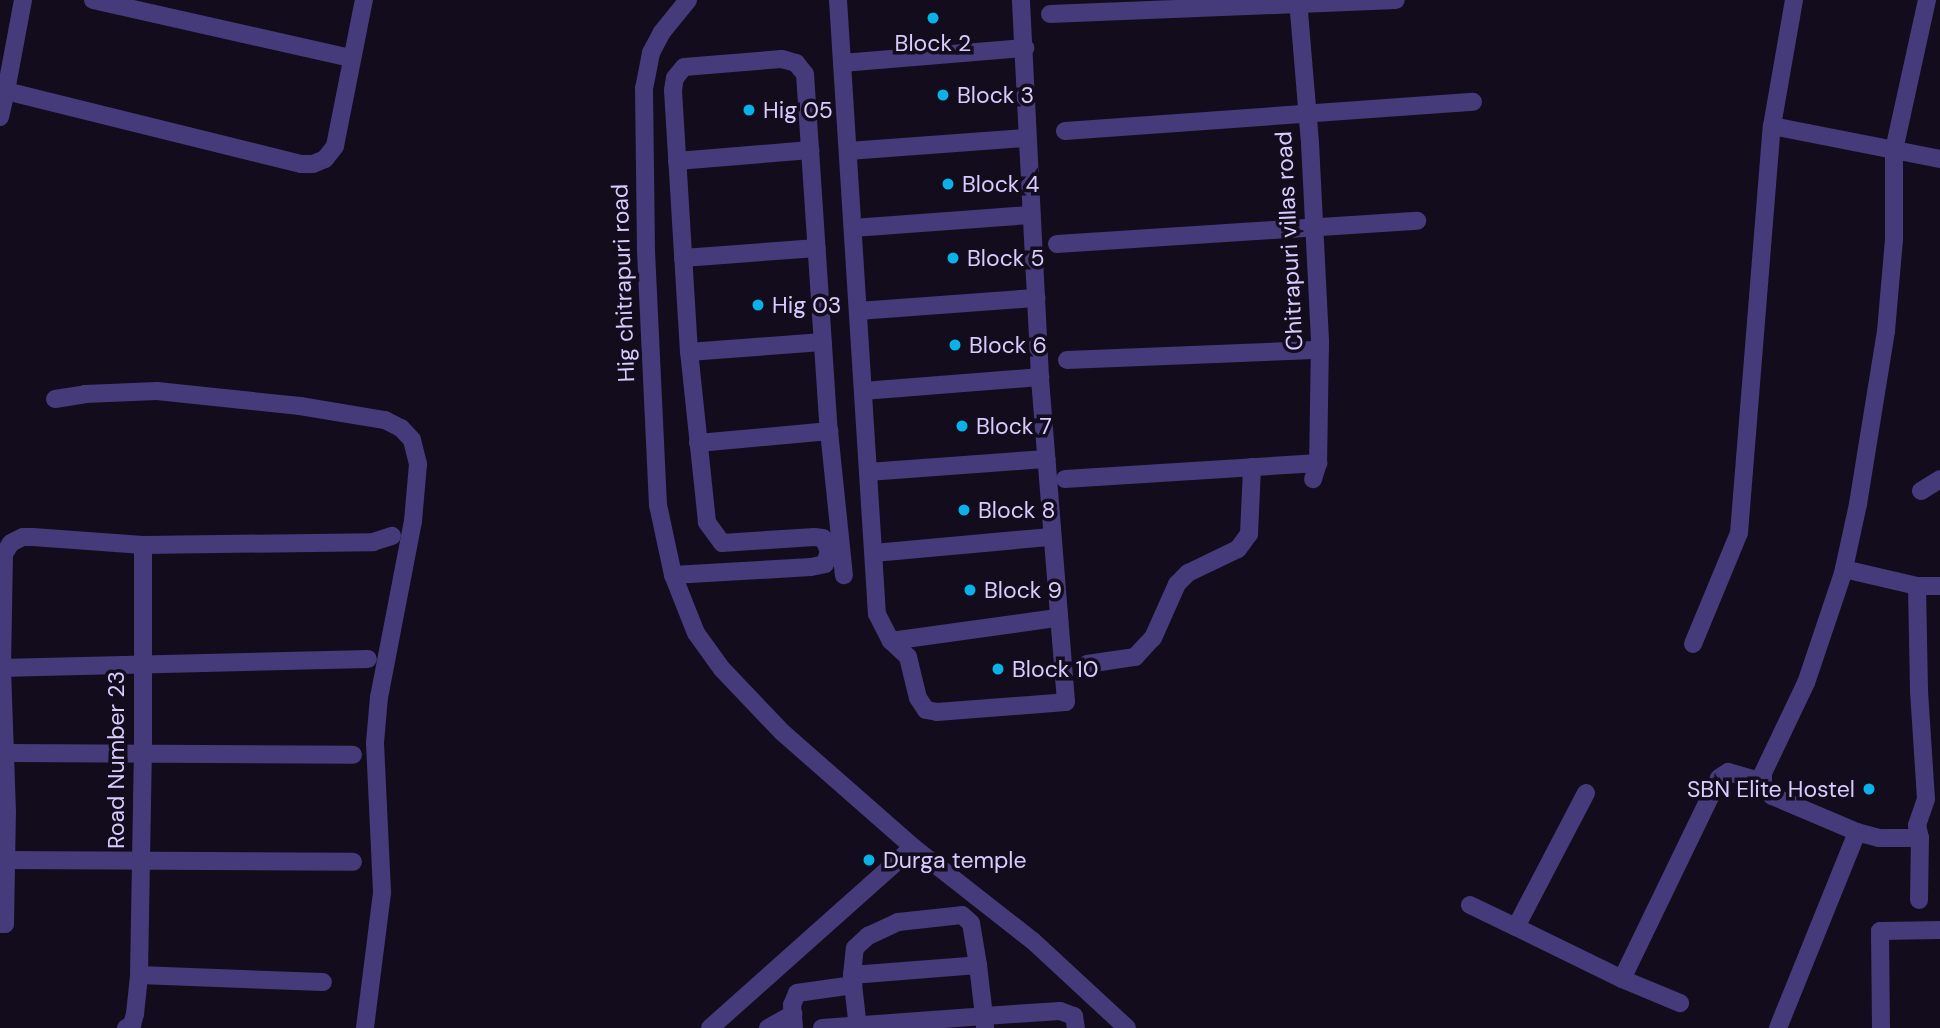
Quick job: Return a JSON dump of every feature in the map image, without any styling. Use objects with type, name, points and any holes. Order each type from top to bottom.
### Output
[{"type":"street","points":[[0,117],[23,0]]},
{"type":"street","points":[[93,0],[351,58]]},
{"type":"street","points":[[6,91],[301,164],[313,164],[324,159],[335,145],[363,0]]},
{"type":"street","name":"Hig chitrapuri road","points":[[688,0],[662,32],[651,53],[644,88],[646,251],[654,474],[673,575],[696,633],[722,669],[782,732],[913,847],[1033,942],[1126,1027]]},
{"type":"street","points":[[838,0],[877,614],[891,641],[908,657],[918,698],[926,710],[937,712],[1066,702],[1057,618],[1040,377],[1021,0]]},
{"type":"street","points":[[1051,14],[1396,0]]},
{"type":"street","points":[[1693,644],[1739,533],[1772,126],[1794,0]]},
{"type":"street","points":[[1920,838],[1879,838],[1857,832],[1772,796],[1763,782],[1763,773],[1806,683],[1844,569],[1858,504],[1886,331],[1894,240],[1894,150],[1927,0]]},
{"type":"street","name":"Chitrapuri villas road","points":[[1252,467],[1315,471],[1320,350],[1298,2]]},
{"type":"street","points":[[842,63],[1025,48]]},
{"type":"street","points":[[673,575],[825,564],[829,551],[823,538],[814,537],[722,542],[707,522],[689,352],[673,89],[675,78],[684,67],[782,59],[796,63],[806,74],[829,431],[844,575]]},
{"type":"street","points":[[1065,131],[1307,116],[1473,102]]},
{"type":"street","points":[[1772,126],[1940,159]]},
{"type":"street","points":[[848,151],[1027,138]]},
{"type":"street","points":[[677,161],[811,150]]},
{"type":"street","points":[[853,228],[1032,215]]},
{"type":"street","points":[[1057,244],[1314,230],[1417,221]]},
{"type":"street","points":[[683,258],[817,248]]},
{"type":"street","points":[[858,311],[1037,298]]},
{"type":"street","points":[[689,352],[823,342]]},
{"type":"street","points":[[1067,360],[1320,350]]},
{"type":"street","points":[[863,391],[1040,377]]},
{"type":"street","points":[[55,399],[85,394],[158,391],[300,406],[385,420],[401,428],[412,440],[418,464],[413,520],[377,720],[382,893],[365,1028]]},
{"type":"street","points":[[698,443],[829,431]]},
{"type":"street","points":[[869,472],[1046,459]]},
{"type":"street","points":[[1065,478],[1252,467],[1249,534],[1238,549],[1188,573],[1177,584],[1153,638],[1135,657],[1087,663]]},
{"type":"street","points":[[1921,491],[1940,479]]},
{"type":"street","points":[[3,924],[7,753],[1,668],[4,554],[11,543],[23,537],[143,545],[373,542],[392,536]]},
{"type":"street","points":[[874,553],[1051,537]]},
{"type":"street","name":"Road Number 23","points":[[126,1028],[132,1025],[135,1014],[139,975],[143,545]]},
{"type":"street","points":[[1844,569],[1917,586],[1940,586]]},
{"type":"street","points":[[1917,586],[1919,691],[1926,799],[1917,825],[1920,838],[1919,900]]},
{"type":"street","points":[[891,641],[1057,618]]},
{"type":"street","points":[[1,668],[368,659]]},
{"type":"street","points":[[7,753],[353,755]]},
{"type":"street","points":[[1622,979],[1719,778],[1728,772],[1763,782]]},
{"type":"street","points":[[1516,926],[1586,793]]},
{"type":"street","points":[[1778,1028],[1857,832]]},
{"type":"street","points":[[710,1028],[913,847]]},
{"type":"street","points":[[6,860],[353,862]]},
{"type":"street","points":[[1470,905],[1622,979],[1680,1003]]},
{"type":"street","points":[[858,1026],[852,980],[855,948],[868,936],[898,922],[956,915],[962,915],[971,923],[985,1022]]},
{"type":"street","points":[[1881,1028],[1880,931],[1940,930]]},
{"type":"street","points":[[768,1028],[794,1021],[792,998],[797,993],[852,980],[978,965]]},
{"type":"street","points":[[139,975],[323,982]]},
{"type":"street","points":[[822,1028],[985,1022],[1060,1011],[1074,1016],[1076,1028]]},
{"type":"place","name":"Block 2","points":[[933,18]]},
{"type":"place","name":"Block 3","points":[[943,95]]},
{"type":"place","name":"Hig 05","points":[[749,110]]},
{"type":"place","name":"Block 4","points":[[948,184]]},
{"type":"place","name":"Block 5","points":[[953,258]]},
{"type":"place","name":"Hig 03","points":[[758,305]]},
{"type":"place","name":"Block 6","points":[[955,345]]},
{"type":"place","name":"Block 7","points":[[962,426]]},
{"type":"place","name":"Block 8","points":[[964,510]]},
{"type":"place","name":"Block 9","points":[[970,590]]},
{"type":"place","name":"Block 10","points":[[998,669]]},
{"type":"place","name":"SBN Elite Hostel","points":[[1869,789]]},
{"type":"place","name":"Durga temple","points":[[869,860]]}]
